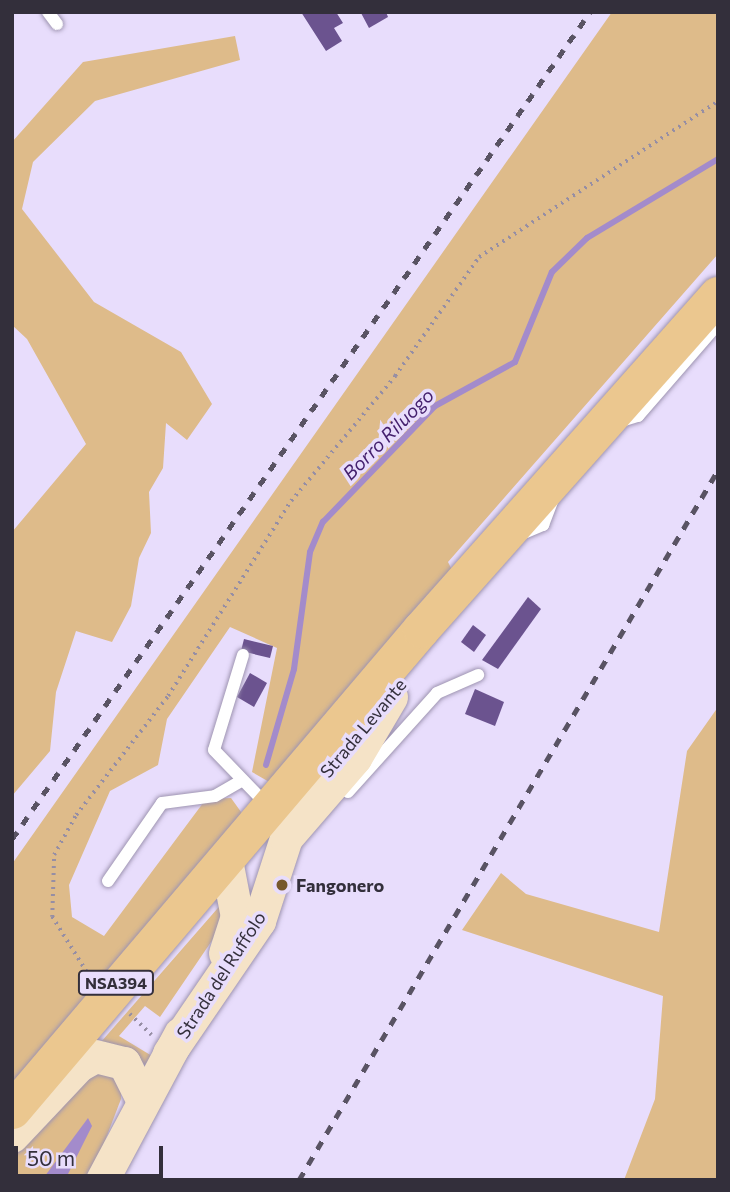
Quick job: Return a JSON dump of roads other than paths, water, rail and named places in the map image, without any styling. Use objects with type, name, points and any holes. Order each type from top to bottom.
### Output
[{"type":"main road","name":"Strada Levante","points":[[250,878],[271,808],[718,295]]},
{"type":"main road","name":"Strada Levante","points":[[250,878],[391,697],[494,552]]},
{"type":"main road","name":"NSA394","points":[[12,1112],[95,1038],[250,878]]},
{"type":"street","name":"Strada del Ruffolo","points":[[102,1180],[142,1099],[231,941],[250,878]]},
{"type":"street","points":[[12,1136],[79,1065],[95,1056],[124,1063],[142,1099]]},
{"type":"lane","points":[[48,12],[57,23]]},
{"type":"lane","points":[[601,428],[638,416],[718,324]]},
{"type":"lane","points":[[243,654],[214,744],[239,782],[271,808]]},
{"type":"lane","points":[[250,878],[424,705],[478,676]]},
{"type":"lane","points":[[108,881],[162,803],[215,796],[239,782]]},
{"type":"waterway","name":"Borro Riluogo","points":[[266,765],[294,669],[310,552],[323,522],[435,406],[515,362],[552,272],[587,238],[718,159]]},
{"type":"railway","points":[[12,839],[590,12]]},
{"type":"railway","points":[[299,1180],[718,470]]},
{"type":"place","name":"Fangonero","points":[[282,885]]}]
